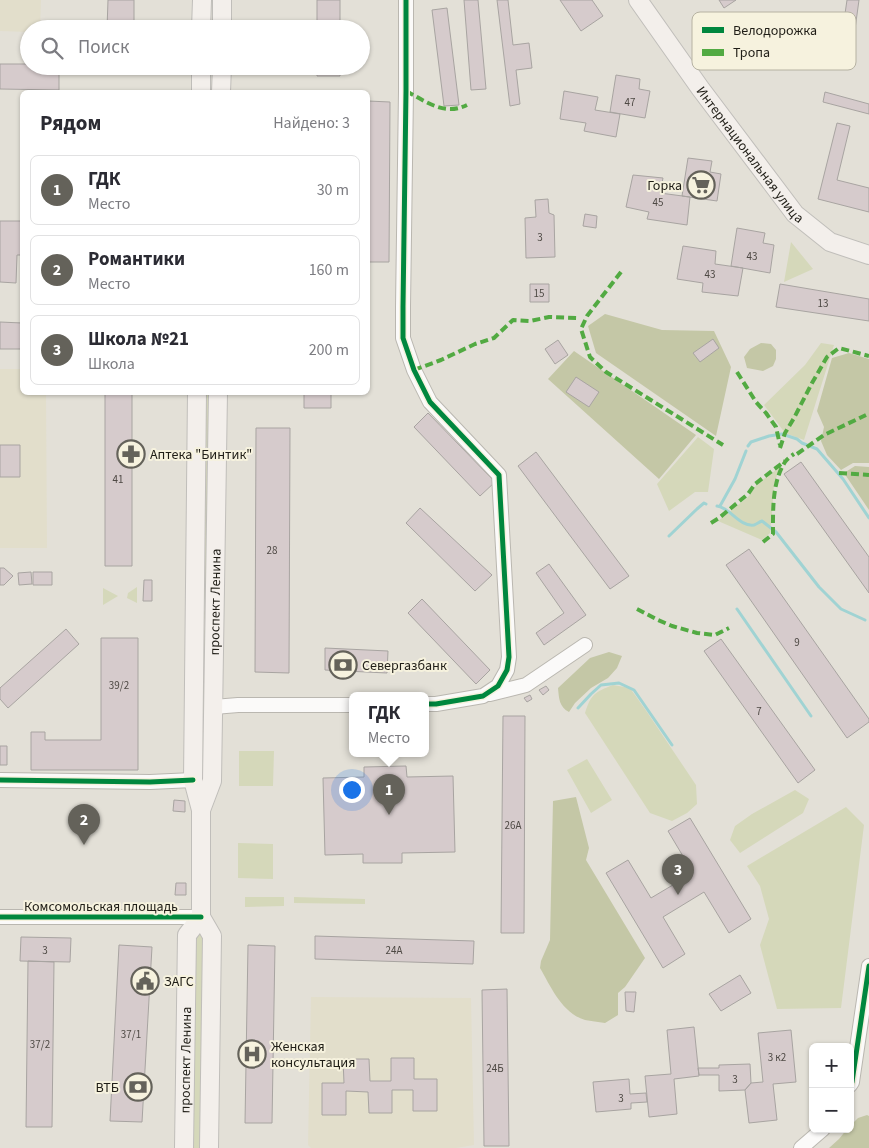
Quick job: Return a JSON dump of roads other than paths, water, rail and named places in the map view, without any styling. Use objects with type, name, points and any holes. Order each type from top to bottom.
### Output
[{"type":"main road","points":[[202,0],[202,20]]},
{"type":"main road","points":[[222,0],[222,20]]},
{"type":"main road","name":"Интернациональная улица","points":[[638,0],[700,88],[795,214],[830,242],[869,255]]},
{"type":"main road","points":[[201,75],[201,90]]},
{"type":"main road","points":[[221,90],[222,75]]},
{"type":"main road","name":"проспект Ленина","points":[[197,395],[192,780],[201,810],[202,917],[212,936],[209,1148]]},
{"type":"main road","name":"проспект Ленина","points":[[201,810],[212,781],[218,395]]},
{"type":"main road","name":"проспект Ленина","points":[[184,1148],[188,935],[202,917]]},
{"type":"street","points":[[406,0],[403,338],[414,370],[430,402],[499,475],[509,657],[507,670],[498,686],[483,696]]},
{"type":"street","points":[[429,704],[483,696],[526,685],[585,645]]},
{"type":"street","points":[[214,707],[238,705],[349,705]]},
{"type":"street","points":[[0,780],[137,782],[192,780]]},
{"type":"street","name":"Комсомольская площадь","points":[[0,917],[202,917]]},
{"type":"street","points":[[854,1068],[869,966]]},
{"type":"street","points":[[801,1148],[818,1133]]},
{"type":"waterway","points":[[748,446],[751,442],[782,434],[817,449],[843,479],[869,518]]},
{"type":"waterway","points":[[720,506],[735,479],[746,451]]},
{"type":"waterway","points":[[669,536],[697,509],[704,503],[706,504]]},
{"type":"waterway","points":[[717,506],[722,507],[749,525],[762,521],[776,532],[819,587],[841,609],[865,620]]},
{"type":"waterway","points":[[737,609],[811,716]]},
{"type":"waterway","points":[[578,708],[601,685],[619,683],[634,690],[672,745]]},
{"type":"place","name":"Горка","points":[[701,185]]},
{"type":"place","name":"Аптека \"Бинтик\"","points":[[131,454]]},
{"type":"place","name":"Севергазбанк","points":[[343,665]]},
{"type":"place","name":"ГДК","points":[[389,815]]},
{"type":"place","name":"Романтики","points":[[84,845]]},
{"type":"place","name":"Школа №21","points":[[678,895]]},
{"type":"place","name":"ЗАГС","points":[[145,981]]},
{"type":"place","name":"Женская консультация","points":[[252,1054]]},
{"type":"place","name":"ВТБ","points":[[138,1087]]}]
